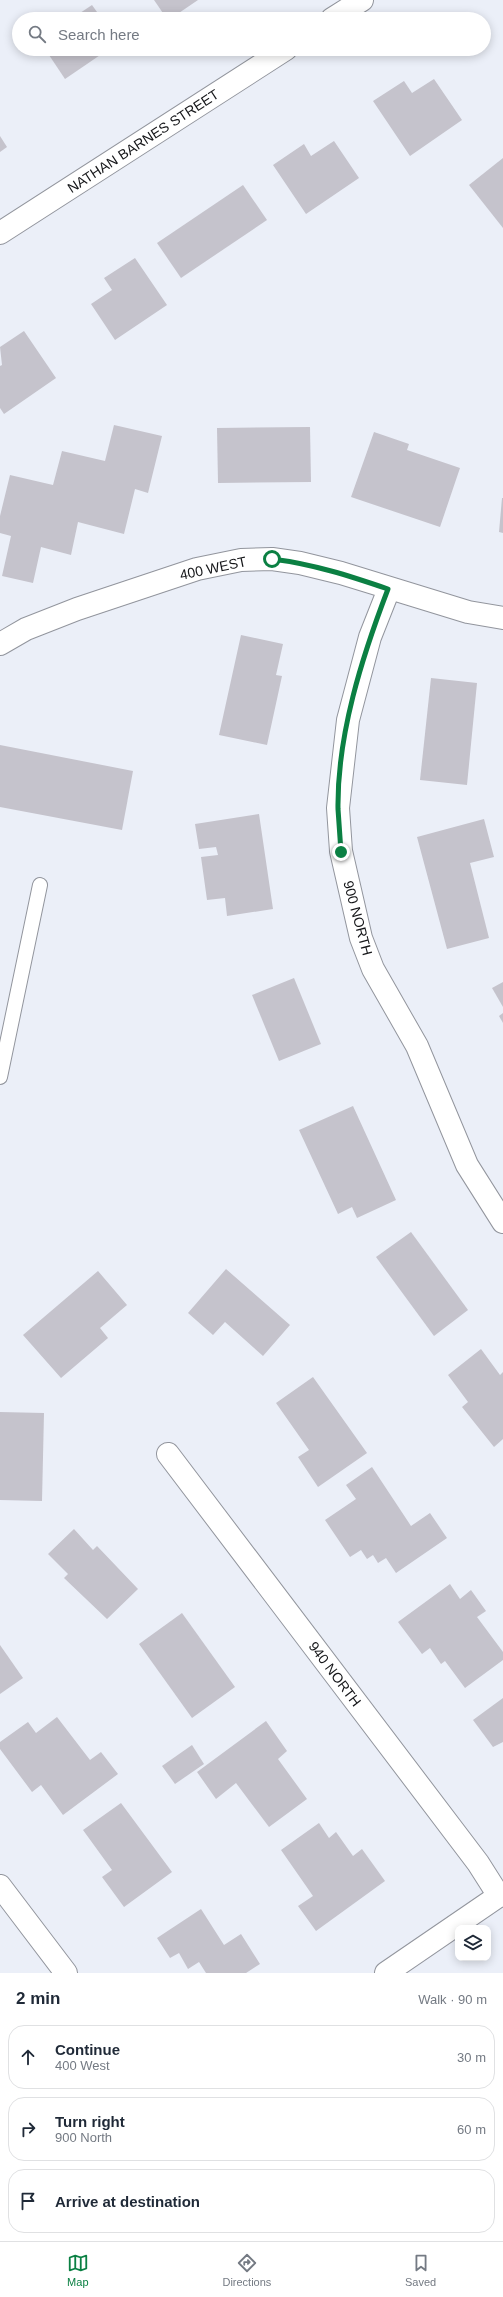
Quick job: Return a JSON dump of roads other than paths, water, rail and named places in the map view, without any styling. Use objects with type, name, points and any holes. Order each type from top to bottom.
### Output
[{"type":"street","points":[[343,12],[362,0]]},
{"type":"street","name":"NATHAN BARNES STREET","points":[[0,233],[275,56]]},
{"type":"street","name":"400 WEST","points":[[0,644],[26,629],[77,608],[197,569],[241,560],[272,559],[300,562],[468,612],[503,618]]},
{"type":"street","name":"900 NORTH","points":[[388,589],[370,636],[348,720],[338,808],[341,852],[361,938],[372,969],[417,1046],[467,1165],[503,1222]]},
{"type":"street","name":"940 NORTH","points":[[168,1454],[501,1894]]},
{"type":"street","points":[[0,1886],[66,1973]]},
{"type":"street","points":[[386,1973],[501,1894]]},
{"type":"lane","points":[[0,1077],[40,885]]}]
